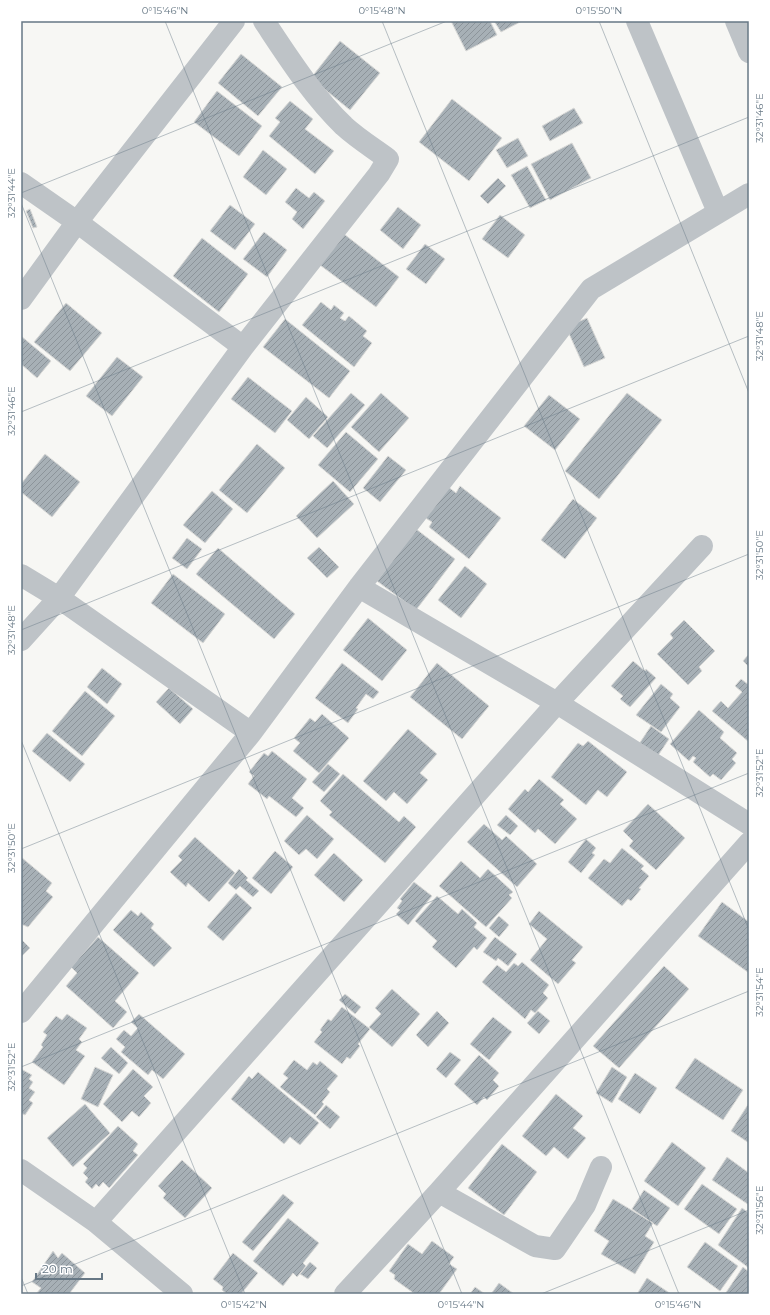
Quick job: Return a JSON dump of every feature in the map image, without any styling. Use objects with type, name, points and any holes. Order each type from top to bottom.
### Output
[{"type":"street","points":[[21,299],[77,222],[234,21]]},
{"type":"street","points":[[21,640],[59,598],[243,347],[379,174],[388,159],[345,126],[323,103],[307,85],[264,21]]},
{"type":"street","points":[[637,21],[718,212]]},
{"type":"street","points":[[736,21],[749,52]]},
{"type":"street","points":[[21,183],[77,222],[243,347]]},
{"type":"street","points":[[21,1012],[251,733],[359,587],[590,289],[749,194]]},
{"type":"street","points":[[96,1222],[557,703],[702,546]]},
{"type":"street","points":[[21,575],[59,598],[251,733]]},
{"type":"street","points":[[359,587],[557,703],[749,824]]},
{"type":"street","points":[[345,1294],[439,1192],[749,843]]},
{"type":"street","points":[[439,1192],[535,1246],[555,1249],[585,1205],[601,1167]]},
{"type":"street","points":[[21,1170],[96,1222],[182,1294]]},
{"type":"building","points":[[451,21],[490,21],[497,35],[466,51]]},
{"type":"building","points":[[494,21],[522,21],[501,32]]},
{"type":"building","points":[[340,41],[380,73],[350,110],[311,78]]},
{"type":"building","points":[[241,54],[282,87],[258,116],[218,83]]},
{"type":"building","points":[[217,91],[262,126],[239,156],[194,122]]},
{"type":"building","points":[[452,99],[502,138],[469,181],[419,142]]},
{"type":"building","points":[[290,101],[313,119],[305,129],[334,151],[315,174],[269,136],[280,122],[275,118]]},
{"type":"building","points":[[574,108],[583,123],[550,141],[542,126]]},
{"type":"building","points":[[518,138],[528,156],[507,168],[496,150]]},
{"type":"building","points":[[572,143],[591,178],[550,200],[531,164]]},
{"type":"building","points":[[263,150],[287,169],[266,195],[243,177]]},
{"type":"building","points":[[527,166],[546,200],[530,208],[511,175]]},
{"type":"building","points":[[498,178],[506,186],[488,204],[480,196]]},
{"type":"building","points":[[296,188],[309,198],[314,192],[325,201],[303,229],[292,219],[297,212],[285,202]]},
{"type":"building","points":[[230,205],[255,224],[235,250],[210,231]]},
{"type":"building","points":[[398,207],[421,225],[403,249],[380,230]]},
{"type":"building","points":[[30,209],[37,227],[33,228],[26,211]]},
{"type":"building","points":[[500,215],[525,235],[508,258],[482,239]]},
{"type":"building","points":[[264,232],[287,250],[267,277],[243,259]]},
{"type":"building","points":[[344,234],[399,277],[376,307],[320,265]]},
{"type":"building","points":[[202,238],[248,274],[219,312],[173,276]]},
{"type":"building","points":[[425,244],[445,259],[426,284],[406,269]]},
{"type":"building","points":[[321,302],[331,310],[334,305],[344,313],[340,318],[345,321],[349,316],[367,331],[363,336],[372,343],[354,367],[302,325]]},
{"type":"building","points":[[66,303],[102,333],[70,371],[34,342]]},
{"type":"building","points":[[587,318],[605,358],[584,367],[566,327]]},
{"type":"building","points":[[285,319],[350,371],[329,398],[263,347]]},
{"type":"building","points":[[21,336],[51,361],[37,378],[21,364]]},
{"type":"building","points":[[117,357],[143,377],[112,416],[86,396]]},
{"type":"building","points":[[248,377],[292,411],[275,433],[231,399]]},
{"type":"building","points":[[351,393],[365,405],[327,448],[313,436]]},
{"type":"building","points":[[381,393],[409,418],[379,452],[351,427]]},
{"type":"building","points":[[627,393],[662,420],[599,499],[565,471]]},
{"type":"building","points":[[549,395],[580,419],[555,450],[524,426]]},
{"type":"building","points":[[306,397],[328,417],[309,439],[287,420]]},
{"type":"building","points":[[346,432],[378,459],[350,492],[318,465]]},
{"type":"building","points":[[257,444],[285,468],[247,513],[219,490]]},
{"type":"building","points":[[45,454],[80,482],[52,517],[21,492],[21,484]]},
{"type":"building","points":[[388,456],[406,470],[380,502],[363,488]]},
{"type":"building","points":[[333,481],[354,504],[317,538],[296,516]]},
{"type":"building","points":[[447,486],[456,493],[460,486],[501,518],[469,559],[429,527],[432,522],[424,517]]},
{"type":"building","points":[[212,491],[233,509],[205,543],[183,525]]},
{"type":"building","points":[[573,499],[597,518],[565,559],[541,540]]},
{"type":"building","points":[[416,529],[455,559],[416,610],[377,581]]},
{"type":"building","points":[[187,538],[202,549],[187,569],[172,558]]},
{"type":"building","points":[[319,547],[339,567],[327,578],[307,558]]},
{"type":"building","points":[[218,548],[295,614],[274,639],[196,574]]},
{"type":"building","points":[[465,566],[487,584],[461,618],[438,600]]},
{"type":"building","points":[[173,574],[225,614],[203,643],[151,603]]},
{"type":"building","points":[[368,618],[407,650],[382,681],[343,650]]},
{"type":"building","points":[[684,620],[715,651],[699,667],[702,671],[688,685],[657,654],[673,638],[670,634]]},
{"type":"building","points":[[749,654],[749,667],[743,661]]},
{"type":"building","points":[[633,661],[645,671],[646,669],[656,678],[630,707],[620,699],[623,696],[611,686]]},
{"type":"building","points":[[342,663],[379,692],[373,699],[366,694],[348,723],[315,698]]},
{"type":"building","points":[[437,663],[489,706],[462,739],[410,697]]},
{"type":"building","points":[[102,668],[122,684],[107,704],[87,687]]},
{"type":"building","points":[[741,679],[749,685],[749,742],[712,711],[721,701],[728,708],[742,692],[735,686]]},
{"type":"building","points":[[661,684],[673,694],[670,698],[680,707],[661,732],[636,715]]},
{"type":"building","points":[[169,688],[193,709],[180,724],[156,702]]},
{"type":"building","points":[[85,691],[115,716],[82,756],[52,731]]},
{"type":"building","points":[[699,710],[724,732],[720,738],[737,753],[732,759],[736,763],[721,780],[713,774],[710,777],[693,762],[696,758],[693,756],[689,761],[670,744]]},
{"type":"building","points":[[322,714],[349,738],[319,773],[293,751],[300,743],[294,738],[310,718],[315,722]]},
{"type":"building","points":[[651,726],[669,739],[657,757],[639,744]]},
{"type":"building","points":[[408,729],[437,754],[420,773],[428,780],[407,804],[394,792],[386,801],[363,781]]},
{"type":"building","points":[[47,733],[85,764],[70,782],[32,751]]},
{"type":"building","points":[[588,741],[627,772],[607,797],[598,790],[586,805],[551,777],[578,743],[583,746]]},
{"type":"building","points":[[272,751],[307,779],[292,798],[304,808],[296,817],[269,796],[267,799],[248,784],[254,776],[249,772],[264,753],[268,756]]},
{"type":"building","points":[[328,764],[340,774],[324,792],[312,782]]},
{"type":"building","points":[[343,774],[399,822],[404,816],[416,827],[385,863],[329,815],[332,812],[320,801]]},
{"type":"building","points":[[539,779],[564,800],[560,804],[577,819],[555,844],[538,829],[535,833],[508,809],[525,789],[528,792]]},
{"type":"building","points":[[648,804],[685,838],[656,870],[629,846],[633,841],[623,831]]},
{"type":"building","points":[[307,815],[334,839],[317,859],[306,849],[299,855],[284,841]]},
{"type":"building","points":[[506,815],[518,826],[510,835],[497,825]]},
{"type":"building","points":[[484,824],[502,840],[506,836],[537,864],[517,887],[467,842]]},
{"type":"building","points":[[195,837],[235,873],[209,902],[188,883],[186,887],[170,872],[182,860],[178,856]]},
{"type":"building","points":[[586,839],[596,848],[592,853],[595,855],[581,873],[568,862]]},
{"type":"building","points":[[622,848],[644,866],[641,869],[649,876],[631,901],[628,899],[622,906],[588,878],[604,859],[610,863]]},
{"type":"building","points":[[275,851],[293,867],[271,894],[252,878]]},
{"type":"building","points":[[334,853],[363,880],[344,902],[314,875]]},
{"type":"building","points":[[21,857],[52,883],[46,891],[53,897],[28,927],[21,924]]},
{"type":"building","points":[[461,861],[480,878],[488,869],[513,892],[509,895],[512,898],[486,927],[439,886]]},
{"type":"building","points":[[239,869],[248,878],[246,880],[259,891],[253,897],[240,886],[236,890],[228,883]]},
{"type":"building","points":[[414,882],[432,896],[408,925],[396,914],[400,910],[397,908],[402,901],[400,899]]},
{"type":"building","points":[[236,893],[252,908],[223,941],[207,927]]},
{"type":"building","points":[[437,896],[458,914],[462,909],[477,923],[474,927],[487,938],[477,950],[474,947],[456,968],[432,947],[437,941],[415,921]]},
{"type":"building","points":[[722,902],[749,922],[749,973],[698,936]]},
{"type":"building","points":[[131,910],[138,916],[141,912],[154,924],[151,928],[172,948],[154,967],[113,930]]},
{"type":"building","points":[[539,911],[583,947],[572,960],[576,963],[558,984],[530,960],[547,939],[529,924]]},
{"type":"building","points":[[499,916],[509,925],[499,937],[489,928]]},
{"type":"building","points":[[98,937],[139,973],[115,1001],[127,1012],[113,1028],[66,986],[77,973],[71,967]]},
{"type":"building","points":[[495,937],[517,954],[508,966],[498,958],[496,961],[483,952]]},
{"type":"building","points":[[21,939],[30,948],[21,957]]},
{"type":"building","points":[[522,962],[549,985],[543,993],[548,998],[535,1013],[531,1010],[525,1019],[482,982],[497,965],[506,972],[514,963],[518,966]]},
{"type":"building","points":[[664,966],[689,989],[619,1068],[593,1046]]},
{"type":"building","points":[[392,989],[420,1014],[392,1047],[369,1027],[381,1014],[375,1008]]},
{"type":"building","points":[[345,994],[361,1007],[355,1014],[339,1000]]},
{"type":"building","points":[[342,1007],[370,1029],[358,1044],[360,1046],[350,1059],[347,1057],[342,1064],[314,1042],[322,1032],[320,1030],[328,1019],[331,1021]]},
{"type":"building","points":[[437,1011],[449,1023],[428,1047],[416,1035]]},
{"type":"building","points":[[538,1011],[550,1021],[539,1034],[527,1023]]},
{"type":"building","points":[[67,1014],[87,1028],[79,1039],[82,1042],[76,1050],[85,1056],[64,1085],[32,1062],[43,1047],[41,1045],[47,1035],[43,1032],[56,1016],[62,1020]]},
{"type":"building","points":[[139,1014],[185,1054],[163,1079],[152,1070],[148,1075],[121,1052],[125,1047],[116,1039],[124,1030],[131,1036],[138,1028],[131,1022]]},
{"type":"building","points":[[493,1017],[512,1032],[489,1060],[470,1044]]},
{"type":"building","points":[[111,1047],[128,1063],[119,1074],[101,1058]]},
{"type":"building","points":[[450,1052],[461,1060],[446,1078],[436,1069]]},
{"type":"building","points":[[479,1055],[499,1073],[493,1080],[499,1086],[487,1100],[484,1097],[477,1105],[454,1084]]},
{"type":"building","points":[[695,1058],[743,1090],[723,1120],[675,1088]]},
{"type":"building","points":[[294,1060],[307,1070],[313,1062],[317,1065],[320,1061],[338,1076],[327,1089],[330,1092],[322,1102],[324,1104],[315,1115],[280,1087],[288,1078],[283,1074]]},
{"type":"building","points":[[95,1067],[113,1075],[98,1107],[81,1099]]},
{"type":"building","points":[[612,1067],[627,1077],[612,1103],[596,1093]]},
{"type":"building","points":[[21,1069],[32,1075],[29,1079],[33,1082],[29,1088],[35,1092],[29,1100],[33,1103],[25,1115],[21,1113]]},
{"type":"building","points":[[133,1069],[153,1087],[144,1096],[151,1103],[139,1117],[132,1111],[122,1122],[103,1104]]},
{"type":"building","points":[[258,1072],[319,1123],[300,1145],[290,1137],[284,1144],[231,1099],[249,1076],[252,1079]]},
{"type":"building","points":[[635,1073],[657,1088],[640,1114],[618,1099]]},
{"type":"building","points":[[556,1094],[583,1116],[573,1128],[586,1138],[568,1159],[554,1147],[546,1156],[522,1136]]},
{"type":"building","points":[[749,1103],[749,1143],[731,1131]]},
{"type":"building","points":[[85,1104],[110,1133],[73,1167],[47,1138]]},
{"type":"building","points":[[326,1105],[340,1117],[330,1129],[316,1117]]},
{"type":"building","points":[[118,1126],[138,1144],[133,1151],[138,1155],[109,1188],[103,1182],[99,1187],[96,1184],[92,1189],[85,1182],[88,1178],[83,1173],[87,1168],[83,1164]]},
{"type":"building","points":[[672,1142],[706,1168],[678,1206],[644,1181]]},
{"type":"building","points":[[502,1144],[537,1172],[504,1215],[468,1188]]},
{"type":"building","points":[[727,1157],[749,1173],[749,1205],[712,1180]]},
{"type":"building","points":[[182,1160],[212,1188],[185,1218],[163,1198],[166,1194],[158,1186]]},
{"type":"building","points":[[702,1184],[737,1209],[719,1234],[684,1209]]},
{"type":"building","points":[[644,1190],[670,1208],[657,1226],[632,1209]]},
{"type":"building","points":[[283,1194],[294,1203],[253,1251],[242,1242]]},
{"type":"building","points":[[613,1199],[653,1223],[645,1236],[654,1242],[635,1274],[601,1254],[609,1241],[594,1231]]},
{"type":"building","points":[[742,1208],[749,1213],[749,1268],[718,1245]]},
{"type":"building","points":[[288,1218],[319,1243],[303,1263],[306,1266],[297,1277],[293,1273],[283,1286],[253,1261]]},
{"type":"building","points":[[432,1241],[454,1257],[449,1264],[457,1269],[439,1294],[415,1294],[394,1279],[395,1275],[389,1271],[408,1244],[422,1254]]},
{"type":"building","points":[[705,1242],[738,1266],[720,1291],[687,1267]]},
{"type":"building","points":[[53,1251],[58,1258],[62,1253],[85,1273],[69,1294],[36,1294],[41,1288],[32,1282]]},
{"type":"building","points":[[233,1253],[258,1273],[241,1294],[227,1294],[222,1290],[223,1287],[213,1279]]},
{"type":"building","points":[[310,1262],[317,1268],[308,1279],[300,1274]]},
{"type":"building","points":[[743,1267],[749,1272],[749,1294],[725,1294]]},
{"type":"building","points":[[647,1278],[671,1294],[637,1294]]},
{"type":"building","points":[[499,1283],[514,1294],[491,1294]]},
{"type":"building","points":[[475,1287],[485,1294],[470,1294]]}]
